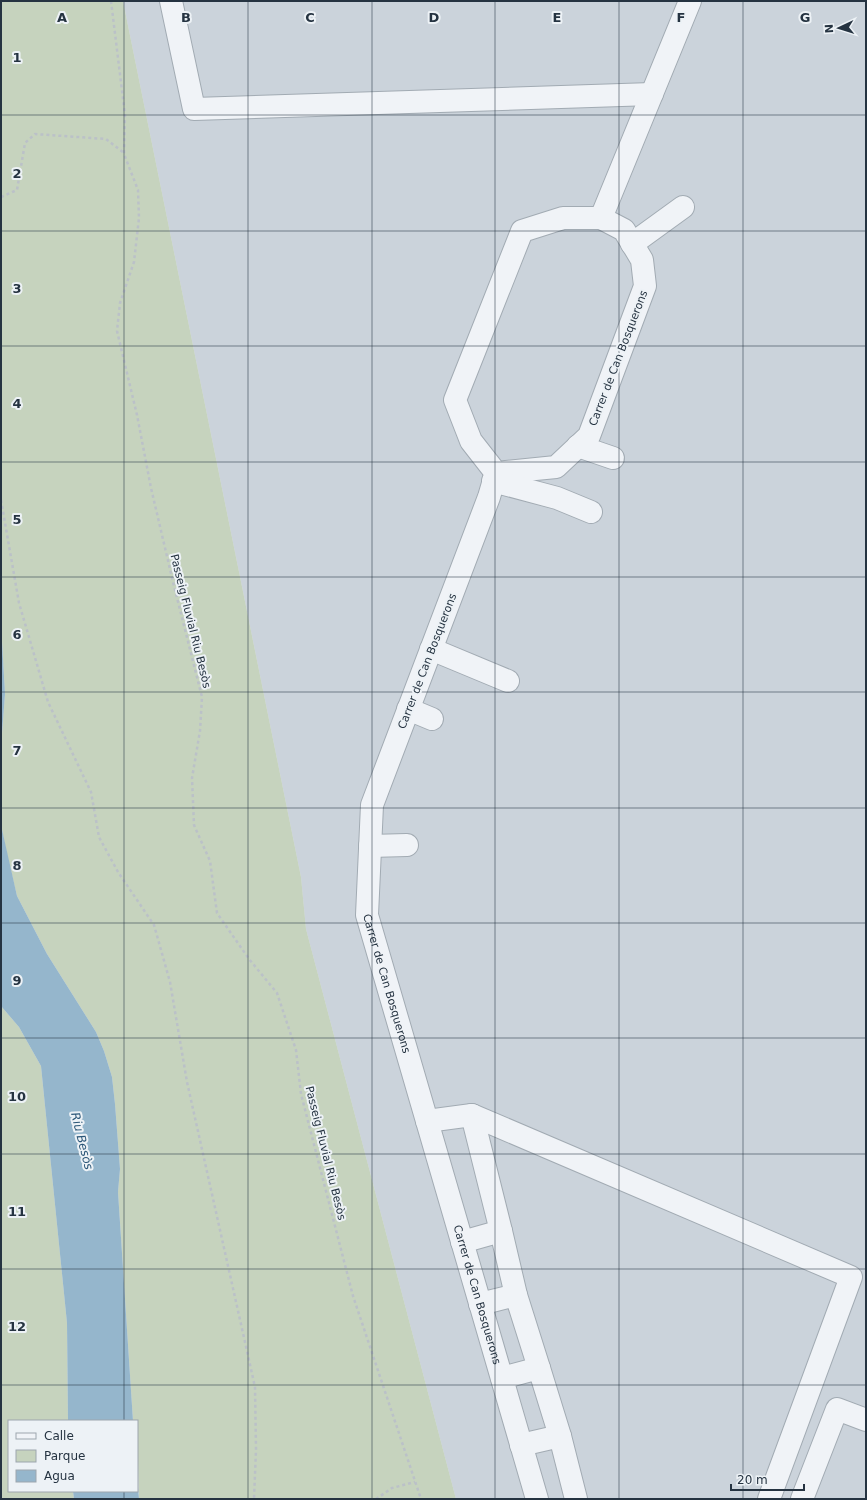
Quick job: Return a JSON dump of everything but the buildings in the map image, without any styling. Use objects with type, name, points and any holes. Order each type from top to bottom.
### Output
[{"type":"street","points":[[171,1],[194,109],[652,94]]},
{"type":"street","points":[[601,218],[690,1]]},
{"type":"street","points":[[632,244],[683,207]]},
{"type":"street","name":"Carrer de Can Bosquerons","points":[[563,218],[601,218],[624,230],[642,260],[645,286],[589,436],[556,468],[495,477],[471,441],[455,400],[522,231],[563,218]]},
{"type":"street","points":[[578,446],[613,458]]},
{"type":"street","points":[[495,477],[557,498],[590,512]]},
{"type":"street","name":"Carrer de Can Bosquerons","points":[[495,477],[372,805],[367,915],[537,1499]]},
{"type":"street","points":[[431,648],[508,681]]},
{"type":"street","points":[[408,709],[432,719]]},
{"type":"street","points":[[370,846],[407,845]]},
{"type":"street","points":[[472,1115],[516,1295],[560,1436],[576,1499]]},
{"type":"street","points":[[427,1121],[472,1115],[851,1277],[769,1499]]},
{"type":"street","points":[[462,1242],[501,1231]]},
{"type":"street","points":[[480,1304],[516,1295]]},
{"type":"street","points":[[502,1378],[539,1368]]},
{"type":"street","points":[[802,1499],[837,1409],[866,1420]]},
{"type":"street","points":[[521,1445],[560,1436]]},
{"type":"path","name":"Passeig Fluvial Riu Besòs","points":[[111,1],[125,115],[124,154],[138,190],[139,218],[134,262],[120,303],[117,331],[137,415],[151,488],[202,697],[200,731],[192,778],[194,825],[210,861],[217,913],[249,960],[277,993],[296,1050],[301,1094],[352,1296],[421,1499]]},
{"type":"path","points":[[1,197],[17,190],[25,143],[35,134],[106,139],[124,154]]},
{"type":"path","points":[[1,500],[19,603],[48,702],[91,792],[99,837],[118,872],[154,925],[170,982],[187,1082],[255,1386],[256,1450],[254,1499]]},
{"type":"path","points":[[376,1499],[392,1488],[415,1482]]},
{"type":"shaded area","points":[[123,1],[866,1],[866,1499],[456,1499],[306,929],[301,877]]},
{"type":"green space","points":[[1,1],[123,1],[301,877],[306,929],[456,1499],[139,1499],[138,1420],[133,1420],[118,1192],[120,1169],[112,1077],[96,1032],[47,954],[17,896],[1,825],[1,746],[5,694],[1,624]]},
{"type":"green space","points":[[1,1006],[19,1027],[41,1066],[67,1323],[68,1420],[8,1420],[8,1492],[73,1492],[74,1499],[1,1499]]},
{"type":"water","points":[[1,624],[5,694],[1,746]]},
{"type":"water","name":"Riu Besòs","points":[[1,825],[17,896],[47,954],[96,1032],[112,1077],[120,1169],[118,1192],[133,1420],[68,1420],[67,1323],[41,1066],[19,1027],[1,1006]]},
{"type":"water","points":[[138,1488],[139,1499],[74,1499],[73,1492],[138,1492]]}]
